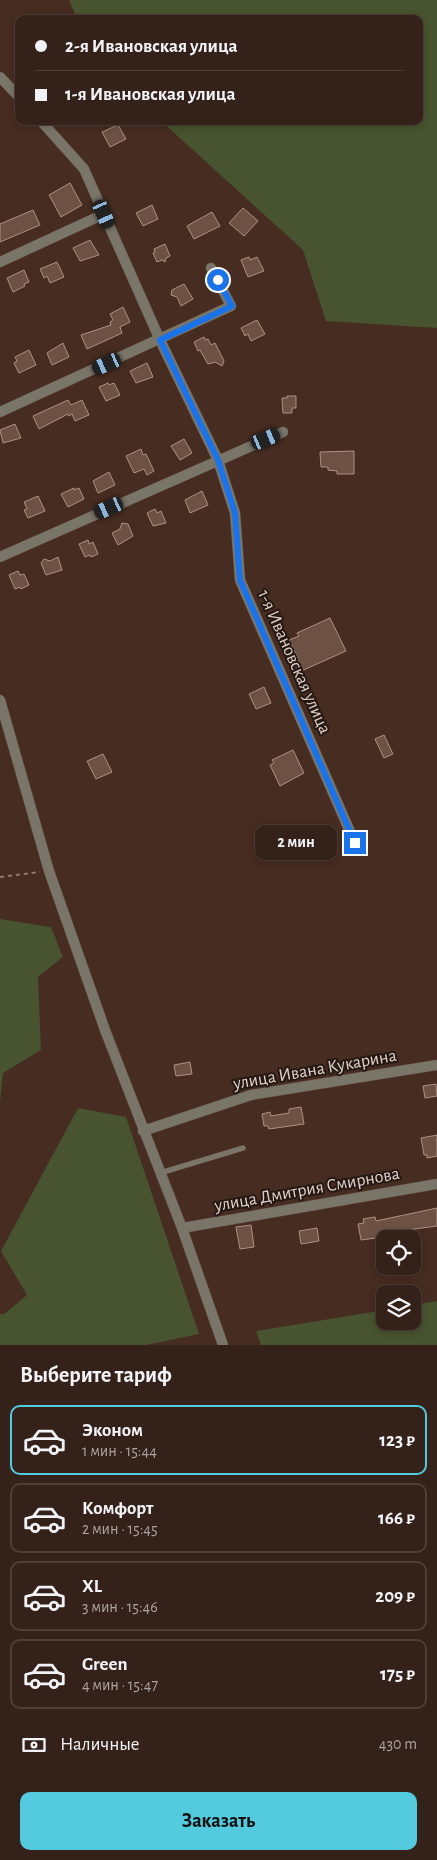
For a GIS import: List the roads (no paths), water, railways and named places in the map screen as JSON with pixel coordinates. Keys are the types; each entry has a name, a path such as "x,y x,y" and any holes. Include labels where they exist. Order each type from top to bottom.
{"street":[{"path":"0,76 15,93"},
{"name":"1-я Ивановская улица","path":"45,125 84,169 160,340 218,460 235,513 240,580 355,843"},
{"path":"0,262 104,214"},
{"path":"0,412 232,306 211,268"},
{"path":"0,557 283,432"},
{"path":"0,700 49,871 105,1030 159,1173 182,1228 223,1345"},
{"name":"улица Ивана Кукарина","path":"144,1131 251,1095 437,1065"},
{"name":"улица Дмитрия Смирнова","path":"182,1228 437,1184"}],"lane":[{"path":"159,1173 243,1148"}]}
